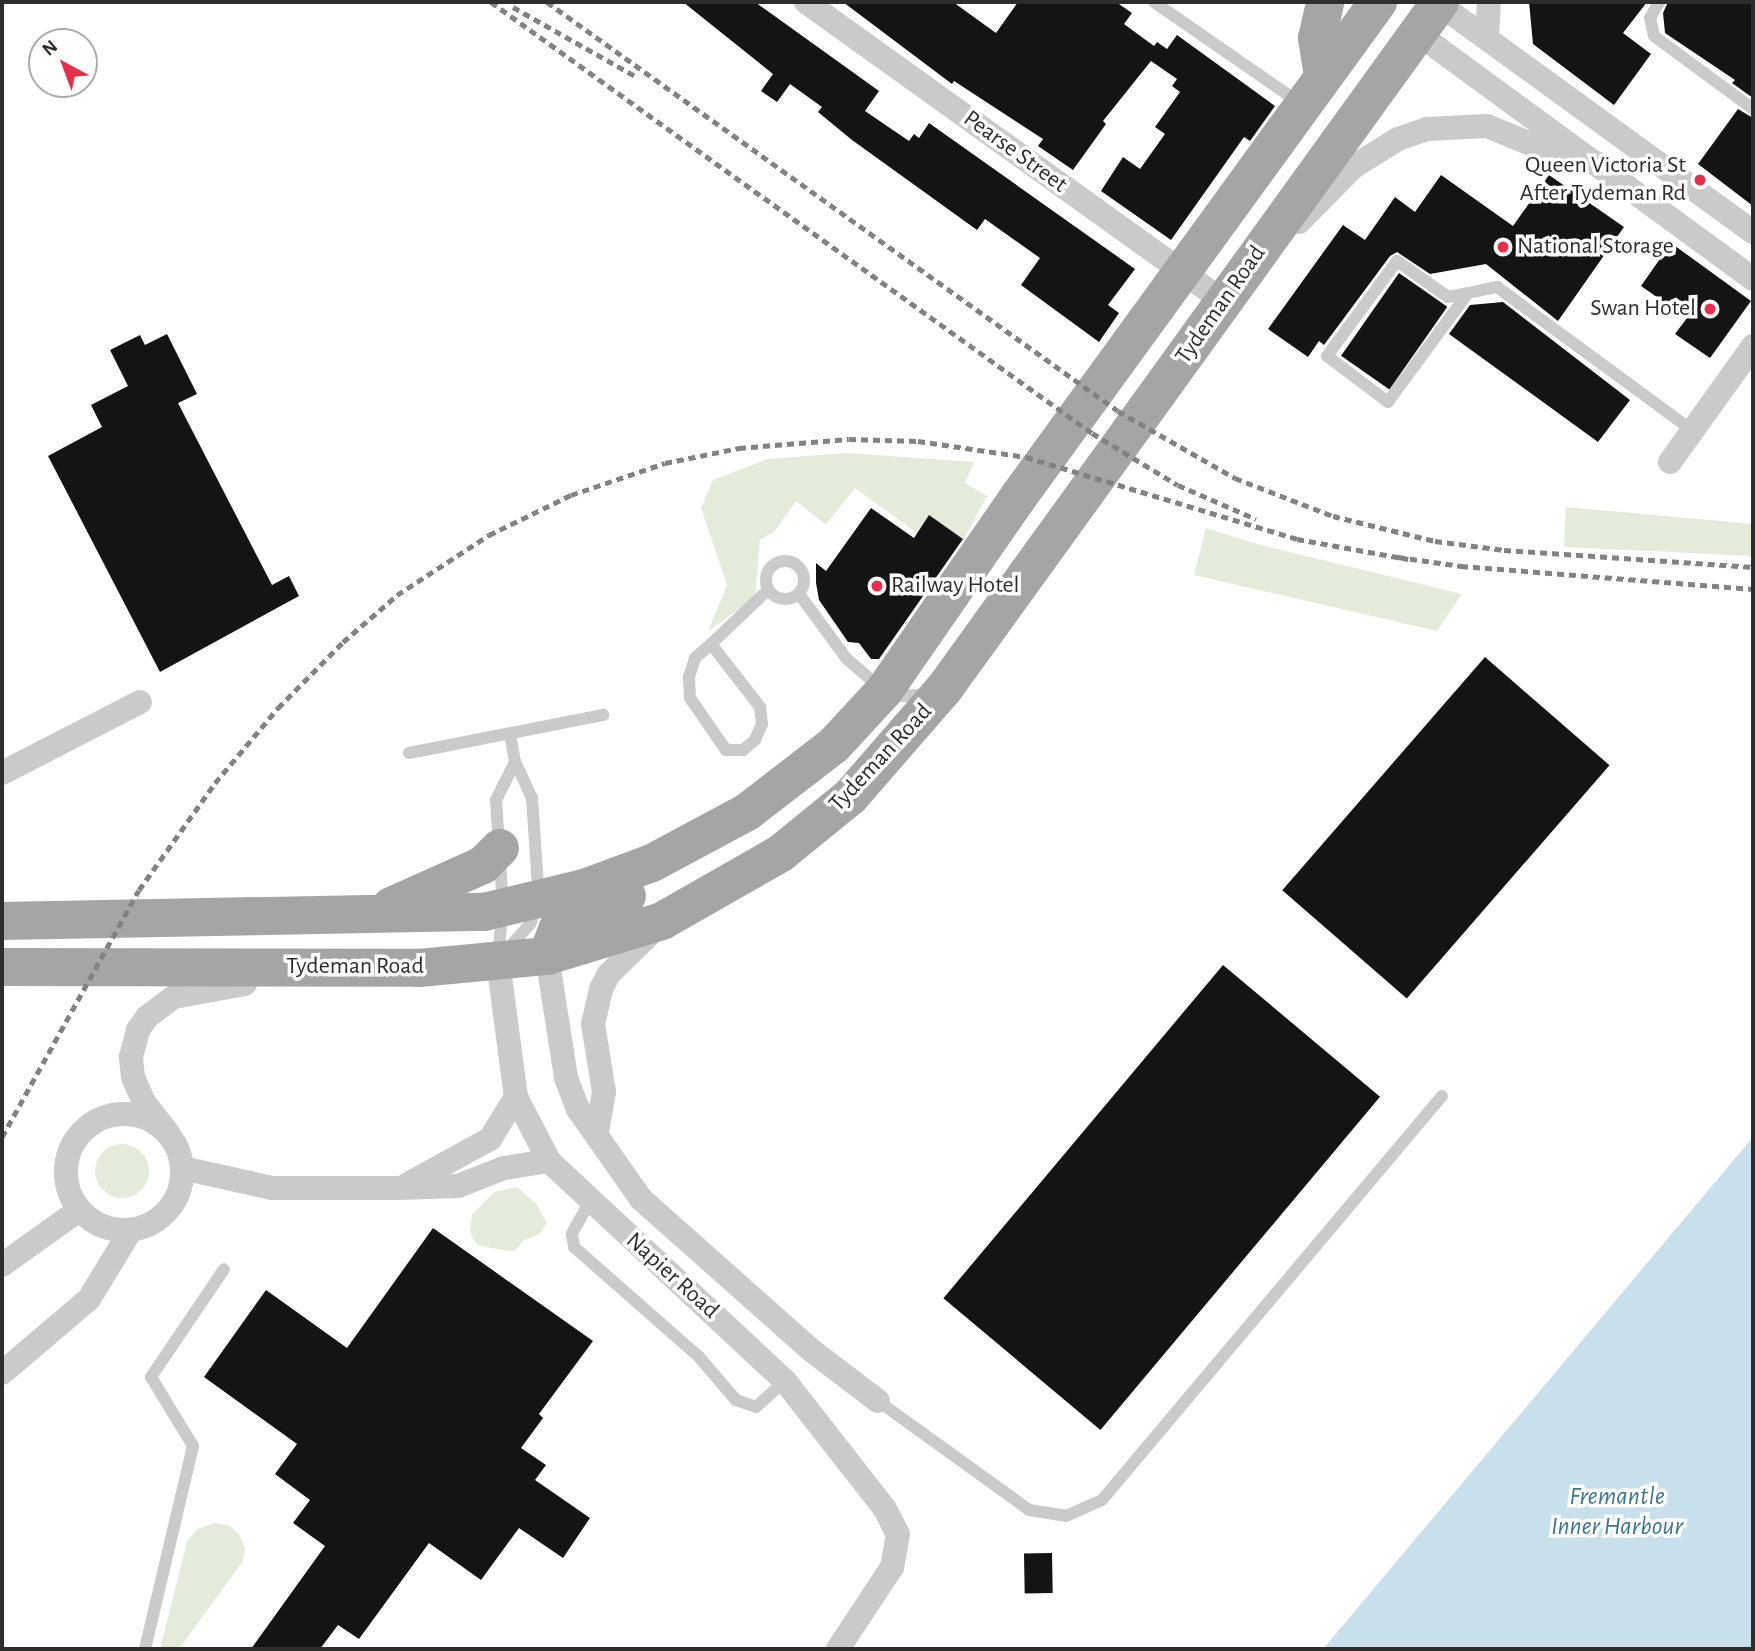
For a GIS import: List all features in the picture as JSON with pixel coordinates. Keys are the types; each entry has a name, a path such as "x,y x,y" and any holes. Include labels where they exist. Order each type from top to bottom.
{"main road":[{"path":"1313,90 1317,38 1325,2"},
{"name":"Tydeman Road","path":"2,921 459,914 521,904 652,863 747,813 835,745 884,691 1181,271 1377,2"},
{"path":"1377,2 1433,10"},
{"name":"Tydeman Road","path":"2,967 419,968 547,956 662,921 742,879 815,827 850,797 944,689 1433,10"},
{"path":"547,956 558,928 692,867 747,813"},
{"path":"366,915 439,887 482,865 500,848"}],"street":[{"name":"Pearse Street","path":"806,2 1223,301"},
{"path":"1486,38 1489,2"},
{"path":"1433,10 1486,38 1753,232"},
{"path":"1433,10 1597,163 1753,279"},
{"path":"1223,301 1353,167 1398,139 1427,129 1487,126 1560,156 1597,163"},
{"path":"1670,462 1753,345"},
{"path":"2,773 140,702"},
{"path":"597,1132 604,1093 593,1024 601,989 610,974 662,921"},
{"name":"Napier Road","path":"547,956 566,1078 578,1109 597,1132 641,1199 811,1350 878,1401"},
{"name":"Napier Road","path":"498,961 516,1097 549,1161 785,1381 885,1509 898,1534 892,1567 838,1649"},
{"path":"168,1133 152,1121 133,1114 113,1114 85,1128 69,1153 65,1173 79,1210 99,1225 131,1230 152,1223 169,1209 179,1189 182,1168 168,1133 137,1088 131,1057 138,1030 158,1006 174,997 224,985 362,984 419,968"},
{"path":"398,1188 452,1164 490,1139 516,1097"},
{"path":"182,1168 272,1188 398,1188 458,1186 504,1168 549,1161"},
{"path":"2,1265 79,1210"},
{"path":"2,1373 89,1299 131,1230"},
{"path":"785,1381 811,1350"}],"lane":[{"path":"1154,2 1313,90"},
{"path":"1659,2 1650,18 1654,36 1753,109"},
{"path":"1468,293 1388,402 1328,356 1397,261 1448,297 1497,287 1692,430"},
{"path":"789,560 802,571 804,583 799,593 783,599 768,590 765,578 771,566 789,560"},
{"path":"711,644 760,707 762,724 755,740 743,750 726,750 690,698 689,677 695,658 768,590"},
{"path":"799,593 847,659 884,691 904,696 944,689"},
{"path":"409,753 603,715"},
{"path":"498,961 521,904 531,797 515,762 510,734"},
{"path":"498,961 530,924 500,848 496,800 515,762"},
{"path":"878,1401 1029,1510 1066,1516 1102,1500 1442,1096"},
{"path":"590,1201 572,1234 574,1247 699,1356 736,1400 756,1407 785,1381"},
{"path":"145,1649 192,1446 151,1377 223,1269"}],"green space":[{"path":"847,453 974,462 965,483 987,496 964,539 929,516 917,533 855,488 826,525 796,501 774,532 760,540 755,598 708,631 727,585 701,508 713,480 767,459"},
{"path":"1566,507 1753,524 1753,556 1564,547"},
{"path":"1206,528 1257,544 1462,594 1437,631 1194,575"},
{"path":"122,1144 141,1152 149,1171 141,1190 122,1198 103,1190 95,1171 103,1152"},
{"path":"517,1187 536,1204 547,1222 540,1234 524,1240 514,1252 477,1245 470,1232 472,1215 494,1192"},
{"path":"215,1523 229,1525 239,1534 245,1548 243,1561 179,1649 160,1649 187,1542 197,1529"}],"water":[{"name":"Fremantle Inner Harbour","path":"1753,1137 1753,1649 1323,1649"}],"building":[{"path":"683,2 755,2 879,91 865,111 909,141 914,134 919,138 929,123 1135,269 1108,305 1119,313 1099,342 1021,285 1040,258 985,219 977,230 852,140 818,112 822,107 790,84 777,102 761,91 773,74"},
{"path":"843,2 953,2 996,33 1018,2 1116,2 1132,13 1124,24 1154,46 1157,42 1167,49 1177,35 1275,106 1250,141 1244,137 1171,240 1101,191 1123,157 1140,169 1165,134 1155,127 1180,92 1172,86 1177,79 1151,61 1103,121 1106,124 1073,170 1038,146 1043,139 954,81 952,84"},
{"path":"1529,2 1647,2 1623,33 1651,54 1614,105 1533,44"},
{"path":"1668,2 1753,2 1753,98 1732,83 1735,80 1665,33 1663,13"},
{"path":"1738,109 1753,118 1753,206 1698,164"},
{"name":"National Storage","path":"1441,175 1513,226 1549,175 1624,227 1558,321 1486,264 1430,274 1397,252 1390,256 1324,345 1319,341 1308,357 1268,329 1343,225 1365,240 1395,197 1415,212"},
{"name":"Swan Hotel","path":"1671,243 1751,301 1710,358 1675,334 1687,318 1641,286"},
{"path":"1399,273 1447,307 1389,390 1341,356"},
{"path":"1503,302 1630,400 1598,442 1449,334 1470,305"},
{"path":"167,334 197,394 178,403 272,585 289,576 299,596 160,672 48,456 102,427 91,405 128,386 110,350 140,335 145,345"},
{"name":"Railway Hotel","path":"871,508 914,538 929,515 963,539 879,659 871,659 859,643 848,642 819,600 816,583 816,563 826,571"},
{"path":"1485,657 1610,765 1407,998 1282,890"},
{"path":"1223,965 1380,1097 1100,1430 943,1298"},
{"path":"433,1228 593,1341 539,1414 543,1418 521,1448 546,1465 535,1480 590,1518 563,1558 519,1528 481,1580 429,1543 359,1639 338,1625 320,1649 251,1649 325,1546 293,1523 310,1500 275,1474 297,1444 204,1377 266,1290 347,1348"},
{"path":"1024,1553 1052,1553 1053,1593 1025,1593"}],"railway":[{"path":"491,2 1092,433 1178,485 1256,519"},
{"path":"547,2 1118,411 1235,478 1333,516 1435,541 1504,550 1753,567"},
{"path":"513,7 635,76"},
{"path":"2,1137 139,890 215,783 278,708 343,642 397,595 489,535 571,495 665,463 739,448 849,439 918,441 1026,457 1297,539 1408,559"},
{"path":"1398,557 1461,566 1753,589"}],"place":[{"name":"Queen Victoria St After Tydeman Rd","path":"1700,180"},
{"name":"National Storage","path":"1503,247"},
{"name":"Swan Hotel","path":"1710,309"},
{"name":"Railway Hotel","path":"877,586"}]}
